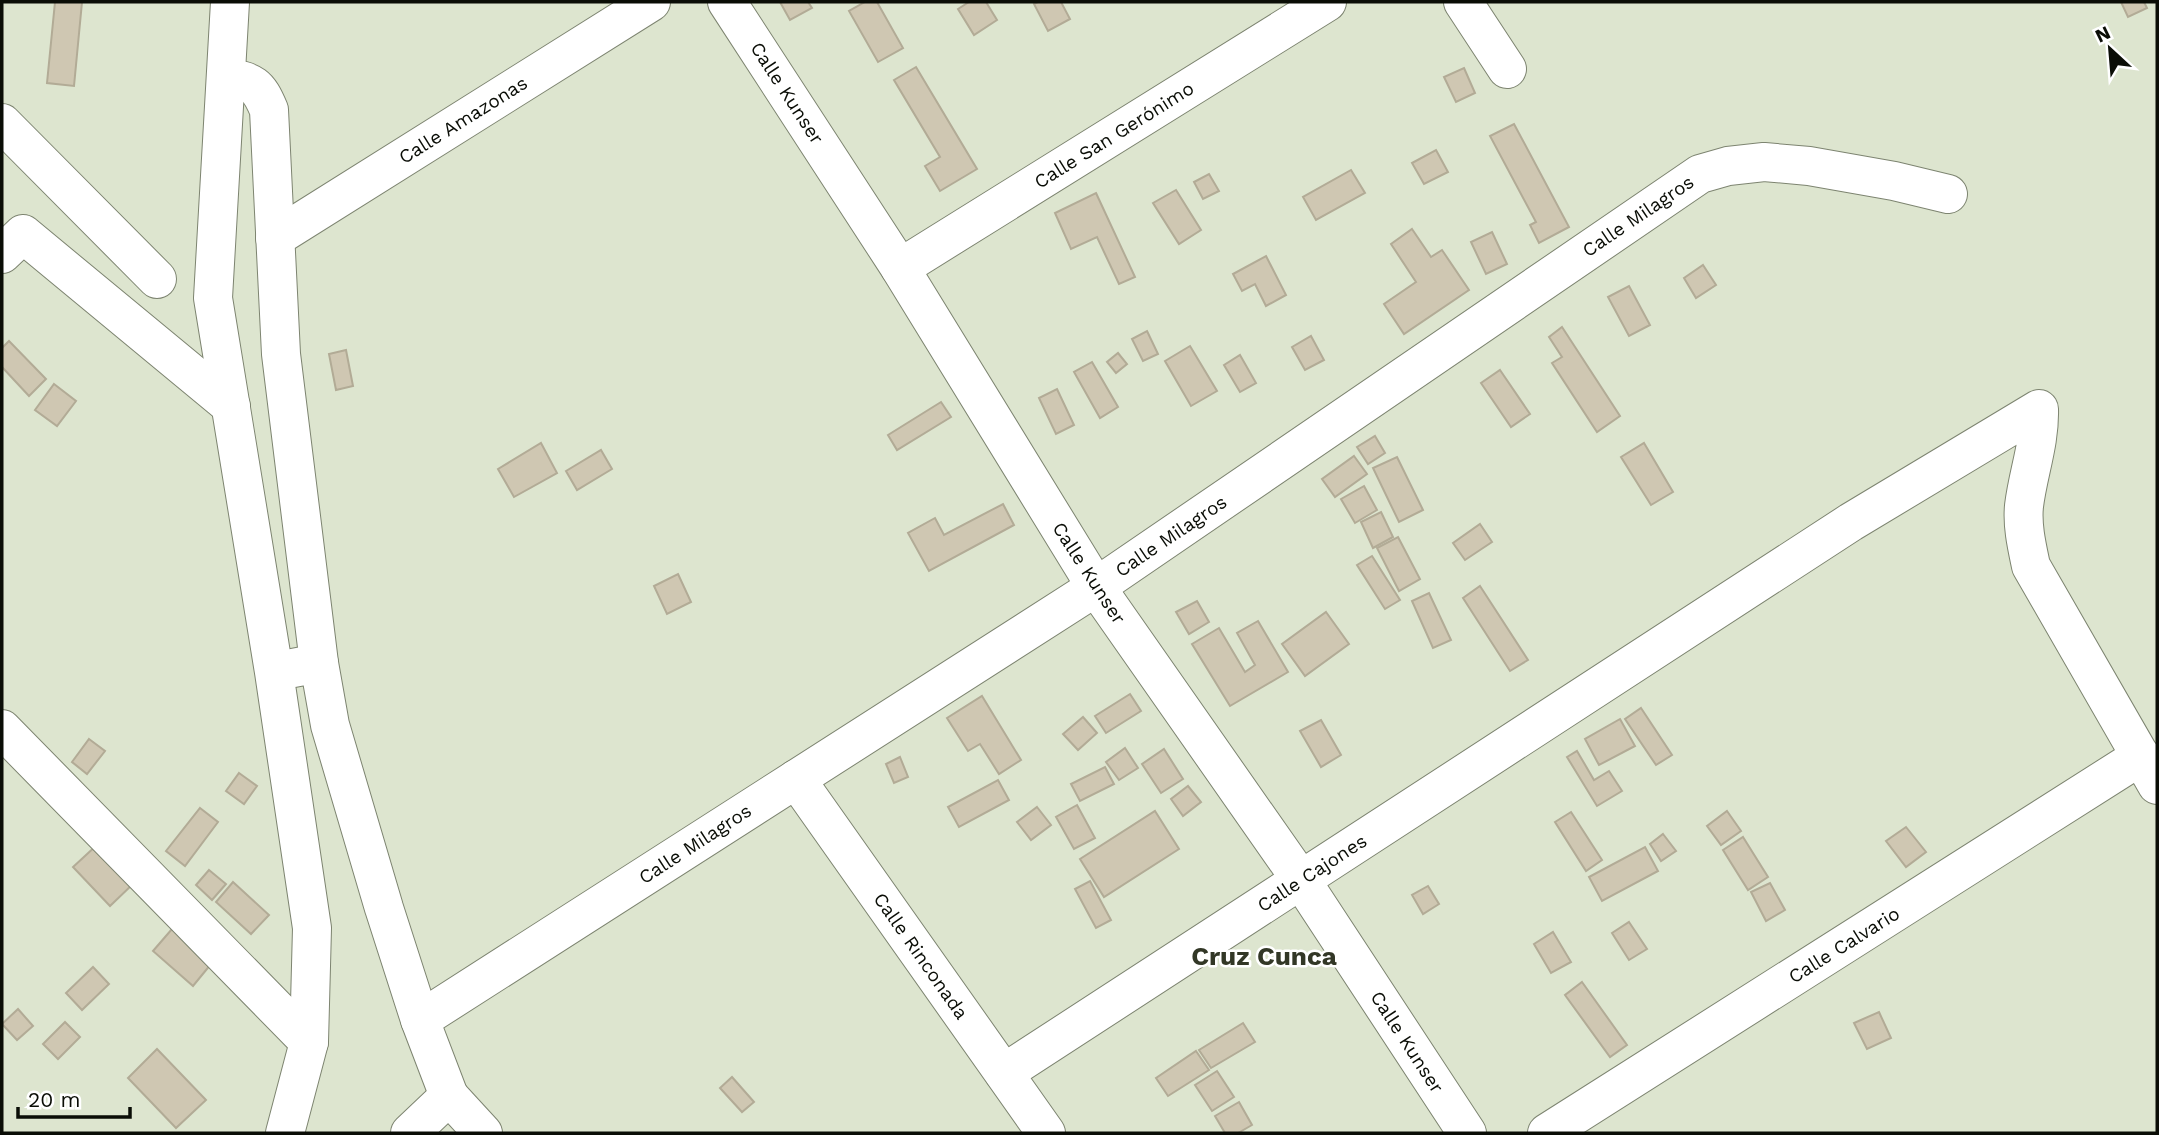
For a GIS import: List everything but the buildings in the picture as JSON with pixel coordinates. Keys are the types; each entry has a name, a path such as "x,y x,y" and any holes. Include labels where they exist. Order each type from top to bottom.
{"street":[{"path":"230,2 214,298 312,928 309,1042 285,1133"},
{"name":"Calle Amazonas","path":"275,238 651,2"},
{"name":"Calle Kunser","path":"727,2 900,268 1096,587 1301,880 1467,1133"},
{"name":"Calle San Gerónimo","path":"900,268 1327,2"},
{"path":"1463,2 1507,69"},
{"path":"226,77 249,81 262,94 269,110 281,354 319,663 330,725 420,1020 449,1096 483,1133"},
{"path":"2,123 157,279"},
{"name":"Calle Milagros","path":"420,1020 1096,587 1700,174 1728,166 1764,162 1809,166 1895,181 1948,194"},
{"path":"9,234 230,406"},
{"name":"Calle Cajones","path":"1004,1073 1851,522 2039,409 2040,429 2024,506 2025,536 2031,566 2149,770"},
{"path":"274,672 319,663"},
{"path":"2,729 309,1042"},
{"name":"Calle Calvario","path":"1547,1133 2149,770"},
{"name":"Calle Rinconada","path":"796,779 1046,1133"},
{"path":"410,1133 449,1096"}],"district":[{"name":"Cruz Cunca","path":"1264,956"}]}
